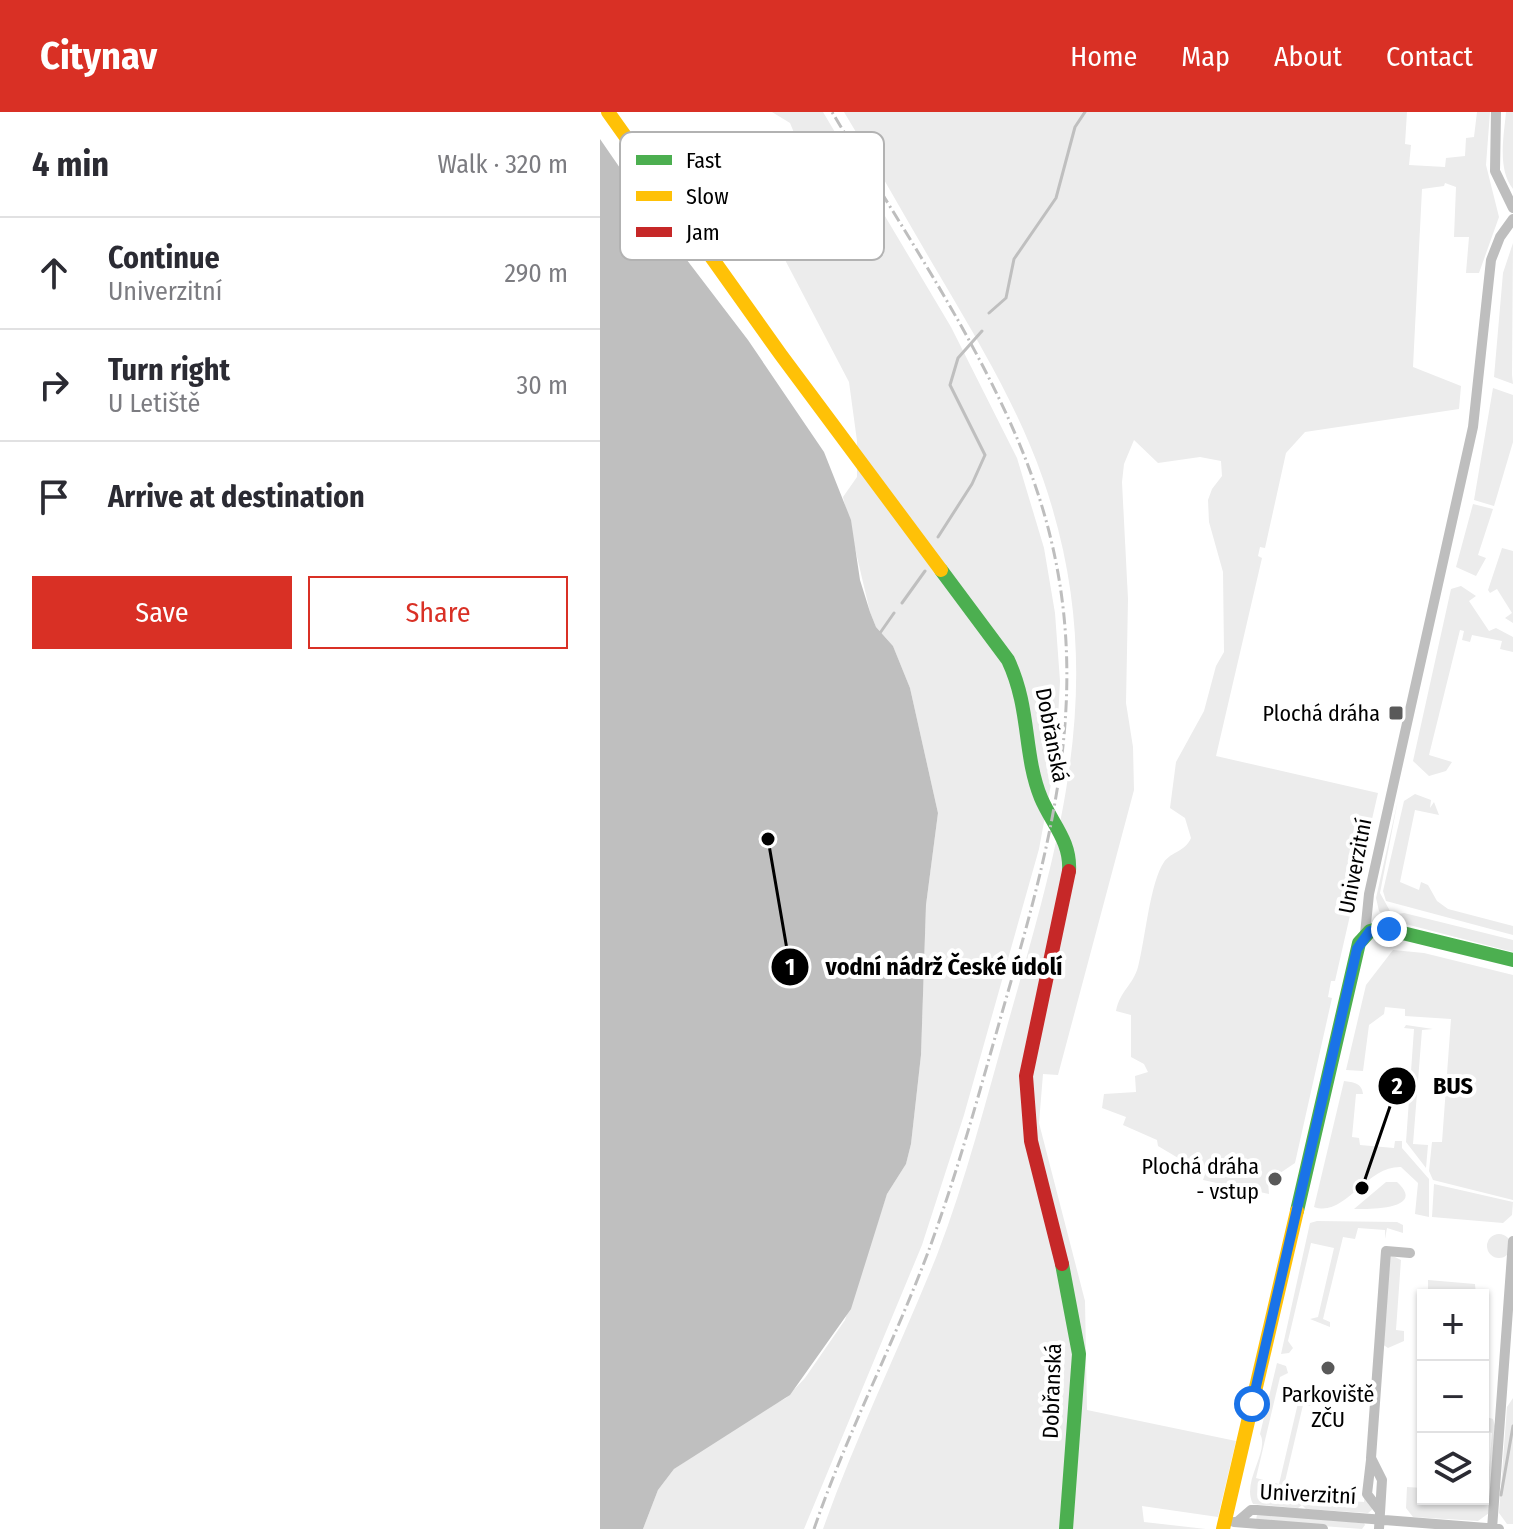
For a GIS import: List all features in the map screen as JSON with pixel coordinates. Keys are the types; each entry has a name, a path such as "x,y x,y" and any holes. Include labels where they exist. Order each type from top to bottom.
{"street":[{"name":"Dobřanská","path":"608,112 622,132"},
{"path":"1496,112 1495,171 1513,208"},
{"name":"Univerzitní","path":"1228,1524 1357,949 1365,934 1369,894 1473,427 1491,260 1500,237 1513,219"},
{"name":"Dobřanská","path":"713,260 1008,660 1027,704 1038,791 1066,837 1071,855 1068,886 1026,1076 1031,1141 1072,1303 1079,1354 1066,1529"},
{"path":"1365,934 1376,929 1389,929 1513,960"},
{"path":"1492,1529 1510,1317 1513,1241"},
{"name":"Univerzitní","path":"1380,1519 1367,1494 1386,1251 1410,1253"},
{"name":"Univerzitní","path":"1228,1524 1251,1510 1257,1510 1499,1529"},
{"name":"Univerzitní","path":"1228,1524 1323,1529"}],"shaded area":[{"path":"772,112 823,112 835,132 794,132 790,123"},
{"path":"844,112 1407,112 1405,144 1411,145 1409,165 1445,167 1446,158 1465,156 1466,138 1474,137 1477,112 1490,112 1486,165 1499,217 1479,273 1466,273 1469,237 1454,237 1456,187 1445,183 1444,186 1422,189 1413,367 1461,386 1459,409 1305,432 1286,453 1265,548 1260,547 1258,556 1262,558 1216,756 1378,793 1335,981 1331,981 1328,997 1332,998 1295,1163 1268,1181 1269,1194 1203,1180 1205,1174 1158,1146 1157,1140 1123,1125 1126,1117 1102,1108 1104,1094 1136,1092 1135,1076 1148,1072 1144,1064 1131,1057 1131,1015 1116,1011 1138,967 1159,871 1167,858 1191,838 1185,818 1170,808 1176,762 1204,711 1216,666 1224,652 1223,572 1209,522 1208,500 1222,476 1221,461 1200,457 1158,463 1134,440 1124,464 1122,482 1128,599 1126,703 1133,747 1134,790 1058,1075 1043,1074 1039,1123 1085,1301 1087,1410 1236,1441 1218,1517 1142,1506 1144,1522 1206,1529 823,1529 937,1255 966,1169 1046,885 1061,819 1071,753 1076,687 1074,620 1063,551 1033,453 985,355 884,181 884,132 856,132"},
{"path":"1506,112 1513,112 1513,189 1503,162"},
{"path":"600,139 620,168 620,260 687,260 748,340 824,452 851,520 860,580 870,612 876,627 893,646 910,688 938,813 926,905 921,1055 911,1144 906,1164 887,1194 851,1309 790,1395 674,1469 658,1490 643,1529 600,1529"},
{"path":"884,214 951,327 1017,458 1044,548 1055,613 1060,681 1056,757 1039,849 964,1115 922,1245 804,1529 643,1529 658,1490 674,1469 752,1416 786,1398 805,1378 845,1320 887,1194 906,1164 911,1144 921,1055 926,905 938,813 910,688 893,646 876,627 870,612 843,497 857,477 857,441 849,382 785,260 884,260"},
{"path":"1513,243 1513,384 1494,377 1503,273"},
{"path":"1493,388 1513,395 1513,442 1494,506 1474,500"},
{"path":"1473,504 1493,509 1478,555 1486,558 1476,576 1456,567"},
{"path":"1502,548 1513,551 1513,623 1505,618 1512,613 1497,589 1490,593 1488,590"},
{"path":"1461,586 1476,596 1469,601 1489,631 1496,628 1513,637 1513,652 1500,649 1502,641 1472,635 1470,642 1462,640 1464,631 1460,630 1429,755 1452,762 1446,771 1429,776 1413,761 1451,589"},
{"path":"1415,794 1431,800 1430,808 1434,802 1439,815 1415,810 1400,882 1419,890 1421,882 1428,885 1437,901 1448,909 1513,926 1513,935 1386,901 1383,891 1404,801"},
{"path":"1398,800 1380,893 1390,911 1388,919 1379,911 1376,898"},
{"path":"1398,914 1513,940 1513,952 1394,921"},
{"path":"1393,950 1424,953 1513,975 1513,1200 1433,1180 1429,1171 1432,1142 1442,1142 1451,1019 1405,1016 1405,1009 1385,1007 1384,1014 1369,1025 1363,1071 1346,1070 1366,985"},
{"path":"1406,1025 1433,1029 1422,1030 1413,1144 1428,1145 1426,1168 1406,1142 1414,1029 1404,1028"},
{"path":"1344,1081 1359,1085 1363,1094 1356,1094 1352,1137 1359,1138 1360,1145 1394,1148 1395,1141 1402,1141 1402,1148 1429,1179 1429,1217 1415,1214 1418,1183 1401,1167 1377,1174 1336,1205 1314,1207"},
{"path":"1386,1182 1397,1182 1405,1191 1405,1198 1400,1203 1381,1208 1354,1209"},
{"path":"1434,1184 1513,1202 1512,1215 1503,1223 1432,1217"},
{"path":"1397,1222 1403,1225 1403,1233 1387,1228 1385,1239 1385,1230 1358,1228 1355,1239 1343,1237 1323,1319 1330,1322 1330,1327 1310,1319 1318,1317 1334,1248 1311,1243 1288,1341 1293,1348 1289,1353 1281,1354 1310,1223"},
{"path":"1499,1234 1508,1237 1511,1246 1508,1255 1499,1258 1490,1255 1487,1246 1490,1237"},
{"path":"1389,1254 1401,1260 1396,1330 1404,1331 1404,1341 1388,1348 1382,1344"},
{"path":"1428,1280 1475,1284 1475,1289 1428,1289"},
{"path":"1277,1363 1286,1366 1288,1373 1280,1377 1256,1478 1279,1484 1298,1403 1292,1398 1294,1395 1310,1399 1312,1406 1303,1405 1283,1490 1300,1498 1304,1489 1305,1498 1364,1502 1365,1495 1374,1508 1368,1513 1306,1509 1302,1505 1298,1508 1253,1504 1250,1486 1261,1449 1260,1434"},
{"path":"1513,1398 1513,1524 1507,1524 1499,1513 1507,1407"},
{"path":"1489,1418 1493,1419 1495,1426 1489,1513 1478,1521 1413,1517 1406,1508 1407,1487 1417,1488 1417,1505 1489,1505 1492,1433 1489,1432"},
{"path":"1257,1514 1365,1525 1362,1529 1256,1521"}],"waterway":[{"path":"989,313 1006,298 1014,259 1056,198 1075,127 1085,112"},
{"path":"938,537 972,484 985,455 950,385 958,358 982,331"},
{"path":"902,603 925,571"},
{"path":"880,633 894,613"},
{"path":"1501,1495 1513,1426"}],"railway":[{"path":"832,112 844,132"},
{"path":"814,1529 927,1255 951,1186 1029,918 1044,858 1064,741 1067,682 1065,623 1056,562 1040,500 1022,451 975,351 884,197"}],"traffic: fast":[{"path":"941,570 1008,660 1020,696 1035,781 1064,842 1069,871"},
{"path":"1297,1211 1359,943 1370,931 1382,928 1513,960"},
{"path":"1062,1264 1079,1354 1066,1529"}],"traffic: slow":[{"path":"608,112 622,132"},
{"path":"713,260 941,570"},
{"path":"1223,1529 1297,1211"}],"traffic: jam":[{"path":"1062,1264 1031,1141 1026,1076 1069,871"}],"place":[{"name":"Plochá dráha","path":"1396,713"},
{"name":"vodní nádrž České údolí","path":"768,839"},
{"name":"Plochá dráha - vstup","path":"1275,1179"},
{"name":"BUS","path":"1362,1188"},
{"name":"Parkoviště ZČU","path":"1328,1368"}],"route":[{"path":"1252,1404 1357,949 1365,934 1376,929 1389,929"}]}
